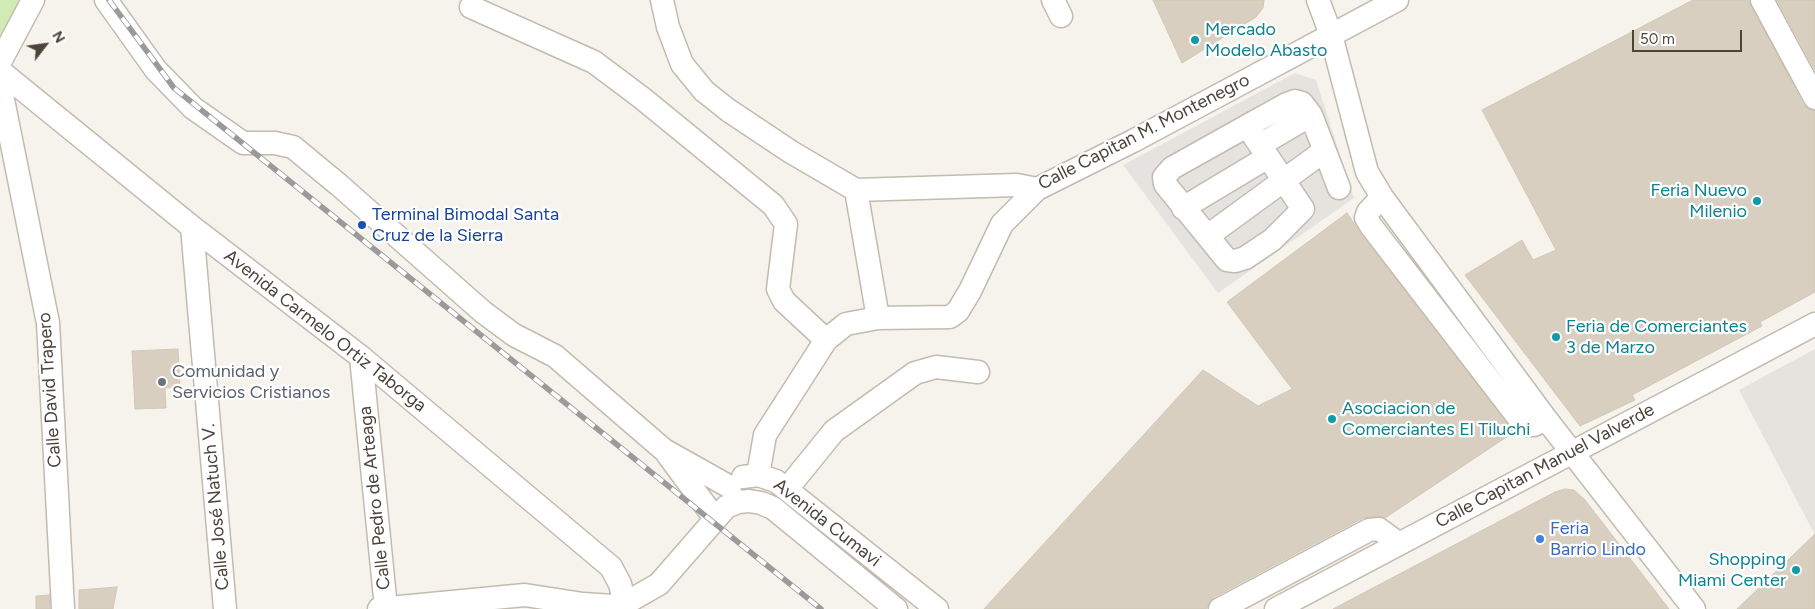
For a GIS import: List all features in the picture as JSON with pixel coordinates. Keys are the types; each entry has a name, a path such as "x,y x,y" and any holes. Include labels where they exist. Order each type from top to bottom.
{"street":[{"path":"0,62 33,0"},
{"path":"106,0 156,70 193,108 243,143 275,143 293,147 483,312 514,335 556,356 664,450 730,487"},
{"path":"662,0 668,27 682,64 704,91 728,110 783,147 856,190 878,318"},
{"path":"1318,0 1331,35 1367,172 1382,197 1546,419 1573,451 1694,609"},
{"name":"Calle Capitan M. Montenegro","path":"856,190 1017,185 1037,189 1133,141 1397,0"},
{"path":"1762,0 1815,98"},
{"path":"471,7 594,62 642,98 773,205 786,224 778,290 784,301 826,340"},
{"name":"Avenida Carmelo Ortiz Taborga","path":"0,71 192,227 361,357 611,567 630,603"},
{"name":"Calle David Trapero","path":"0,85 48,324 63,609"},
{"path":"1247,126 1303,209 1272,240 1246,258 1235,261 1227,260 1220,253 1209,234 1183,208 1165,184 1164,177 1167,173 1247,126 1295,101 1302,103 1311,115 1339,188"},
{"path":"1183,208 1311,115"},
{"path":"1209,234 1324,151"},
{"path":"758,475 766,435 826,340 846,324 878,318 938,319 950,317 958,311 1002,224 1037,189"},
{"name":"Calle José Natuch V.","path":"192,227 225,609"},
{"name":"Calle Capitan Manuel Valverde","path":"1276,609 1815,324"},
{"name":"Calle Pedro de Arteaga","path":"361,357 383,609"},
{"path":"787,488 834,431 915,373 936,367 978,372"},
{"path":"664,450 708,509"},
{"name":"Avenida Cumavi","path":"630,603 708,509 730,487 746,475 758,475 776,481 787,488 937,609"},
{"name":"Avenida Cumavi","path":"630,603 659,584 726,507 738,502 749,501 762,503 773,508 896,609"},
{"path":"1220,609 1369,530 1379,529 1398,543"},
{"path":"862,582 878,562"},
{"path":"383,609 525,595 583,604 612,606 630,603"}],"shaded area":[{"path":"1295,73 1316,80 1354,198 1218,293 1123,165"},
{"path":"1815,349 1815,535 1739,390"}],"green space":[{"path":"0,0 18,0 21,3 0,35"}],"building":[{"name":"Mercado Modelo Abasto","path":"1153,0 1264,0 1263,8 1256,17 1182,63"},
{"path":"1693,0 1749,0 1803,104 1815,111 1815,292 1760,322 1762,326 1632,395 1635,400 1580,426 1465,275 1522,240 1533,260 1556,250 1482,110"},
{"path":"1777,0 1815,0 1815,70"},
{"name":"Asociacion de Comerciantes El Tiluchi","path":"1347,213 1361,234 1514,432 1385,518 1378,516 1363,518 1214,597 1206,609 984,609 1203,370 1258,406 1292,389 1227,302"},
{"name":"Comunidad y Servicios Cristianos","path":"178,349 180,387 165,388 166,408 135,409 132,351"},
{"name":"Feria Barrio Lindo","path":"1565,489 1574,490 1585,500 1669,609 1333,609 1555,492"},
{"name":"Shopping Miami Center","path":"1815,534 1815,609 1737,609"},
{"path":"117,587 113,609 79,609 79,590"},
{"path":"49,595 50,609 36,609 36,596"}],"railway":[{"path":"109,0 174,88 821,609"}],"place":[{"name":"Mercado Modelo Abasto","path":"1195,40"},
{"name":"Feria Nuevo Milenio","path":"1757,201"},
{"name":"Terminal Bimodal Santa Cruz de la Sierra","path":"362,225"},
{"name":"Feria de Comerciantes 3 de Marzo","path":"1556,337"},
{"name":"Comunidad y Servicios Cristianos","path":"162,382"},
{"name":"Asociacion de Comerciantes El Tiluchi","path":"1332,419"},
{"name":"Feria Barrio Lindo","path":"1540,539"},
{"name":"Shopping Miami Center","path":"1796,570"}]}
